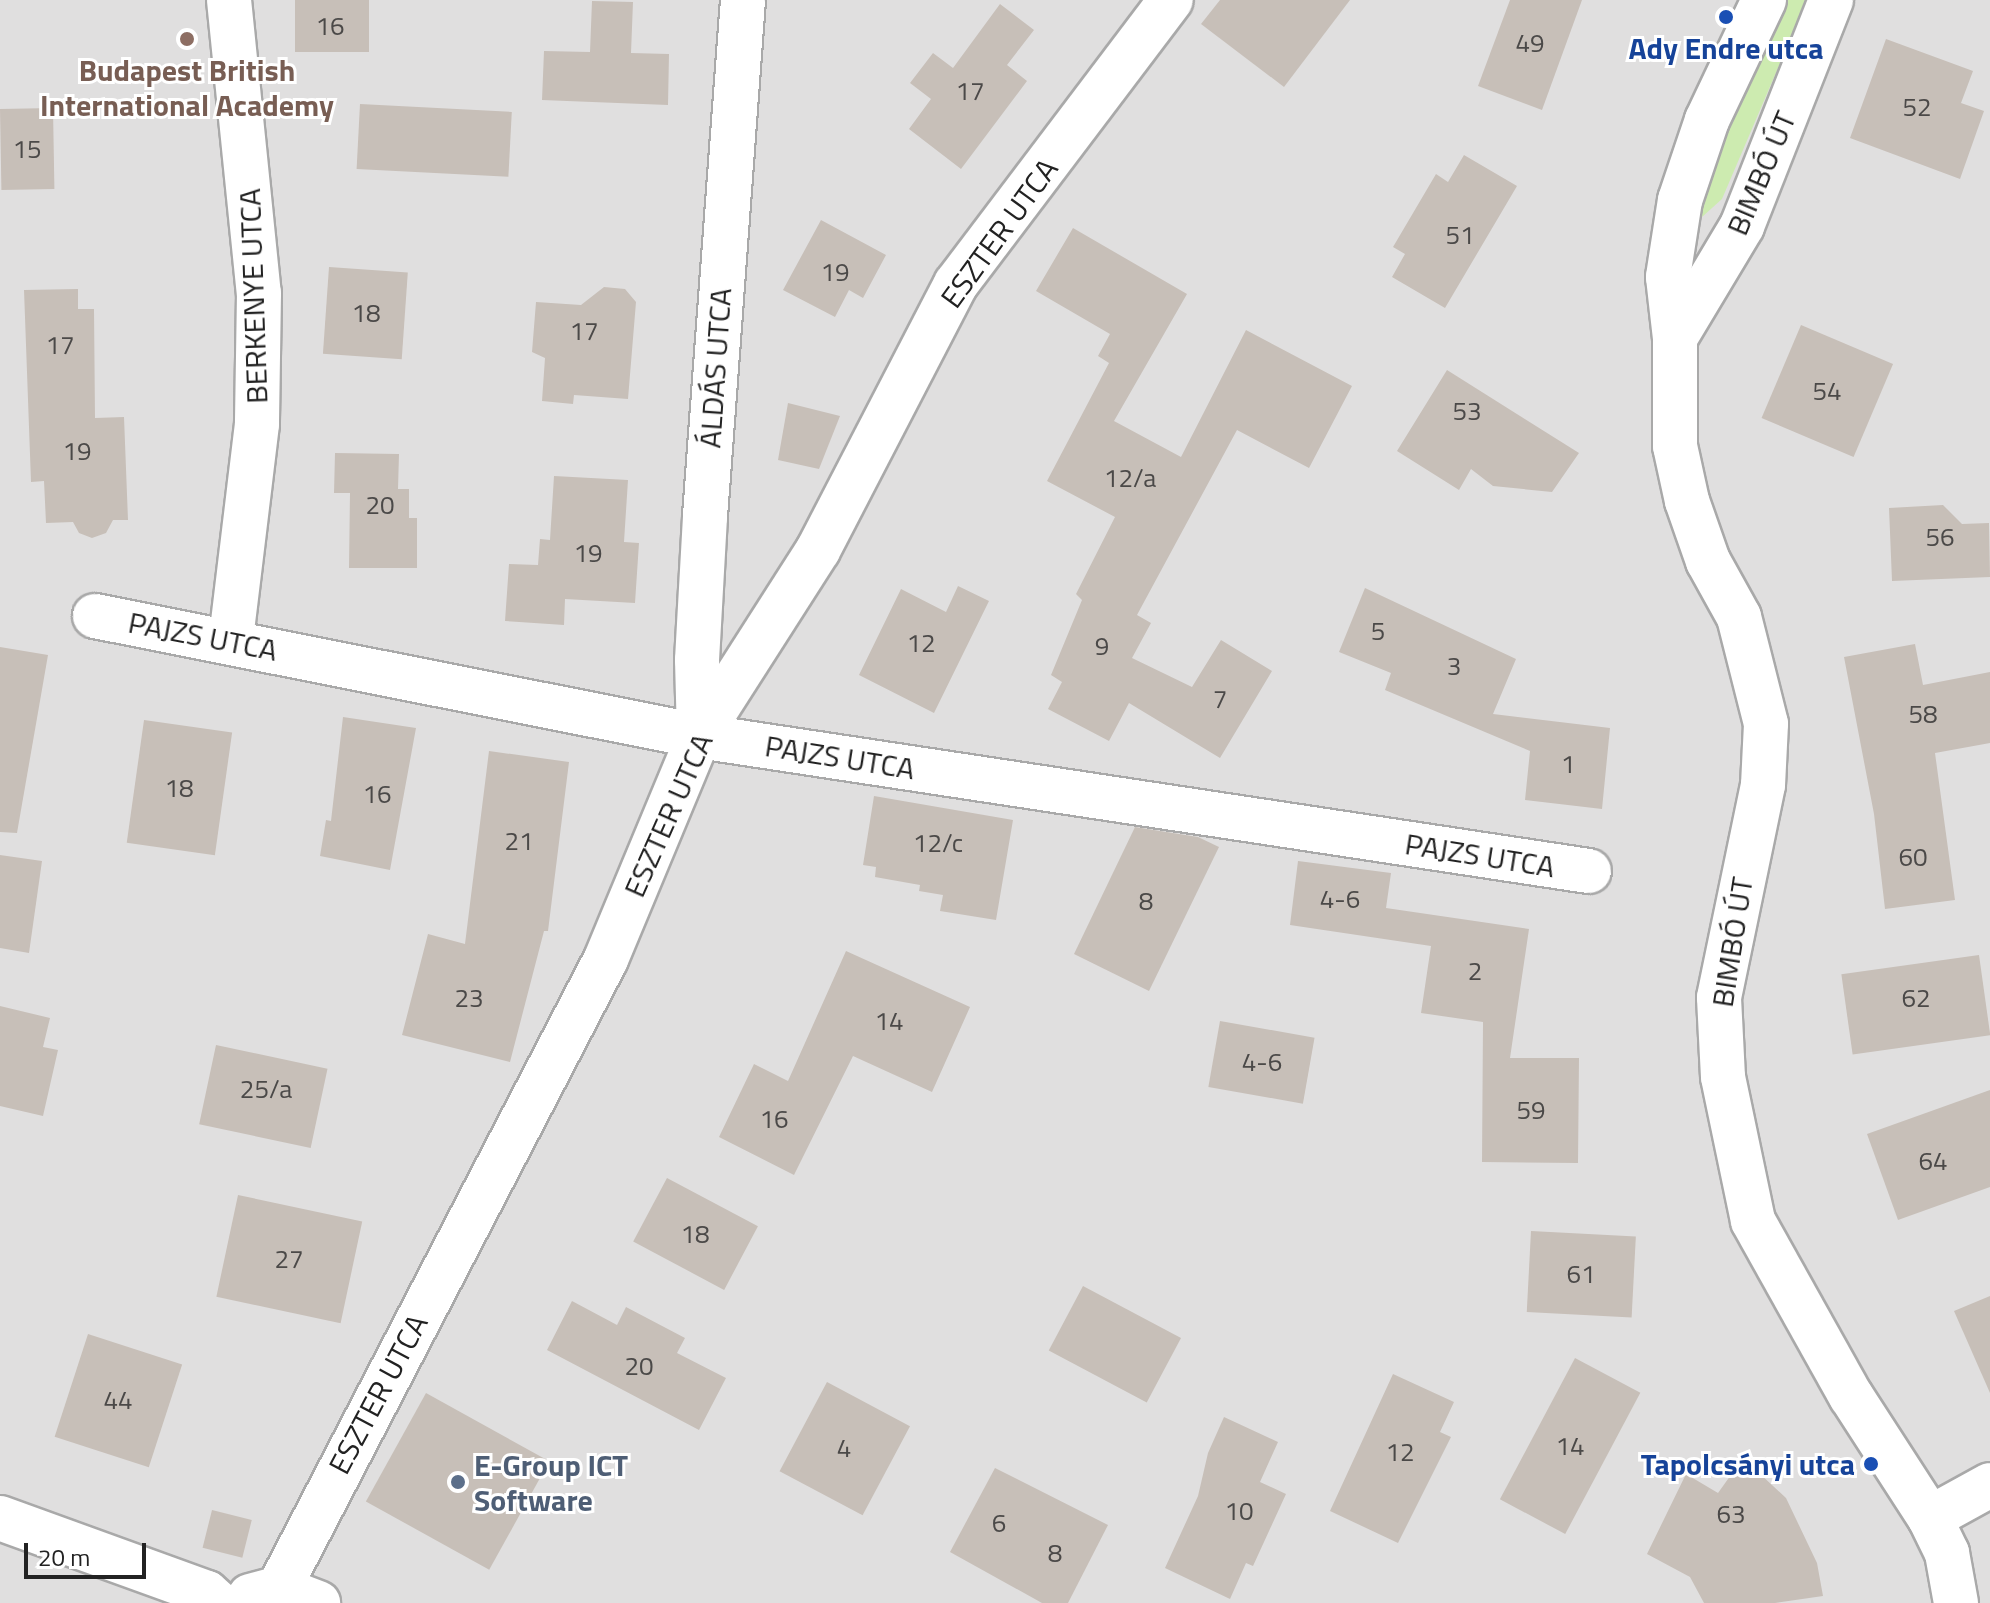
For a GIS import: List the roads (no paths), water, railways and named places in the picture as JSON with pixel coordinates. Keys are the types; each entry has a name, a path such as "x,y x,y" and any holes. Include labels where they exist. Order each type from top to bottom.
{"street":[{"name":"BERKENYE UTCA","path":"229,0 259,293 257,424 231,640"},
{"name":"ÁLDÁS UTCA","path":"699,736 697,660 705,516 743,0"},
{"name":"ESZTER UTCA","path":"279,1598 606,959 699,736 818,550 956,284 1171,0"},
{"name":"BIMBÓ ÚT","path":"1764,0 1707,120 1680,200 1668,277 1675,338 1675,446 1687,501 1708,561 1739,617 1766,724 1763,785 1719,998 1733,1143 1753,1221 1787,1289 1930,1518 1947,1553 1956,1603"},
{"name":"BIMBÓ ÚT","path":"1675,338 1742,226 1831,0"},
{"name":"PAJZS UTCA","path":"95,616 231,640 699,736 1589,871"},
{"path":"1930,1518 1990,1485"},
{"path":"0,1518 207,1593 218,1603"}],"place":[{"name":"Ady Endre utca","path":"1726,17"},
{"name":"Budapest British International Academy","path":"187,39"},
{"name":"Tapolcsányi utca","path":"1871,1464"},
{"name":"E-Group ICT Software","path":"458,1482"}]}
